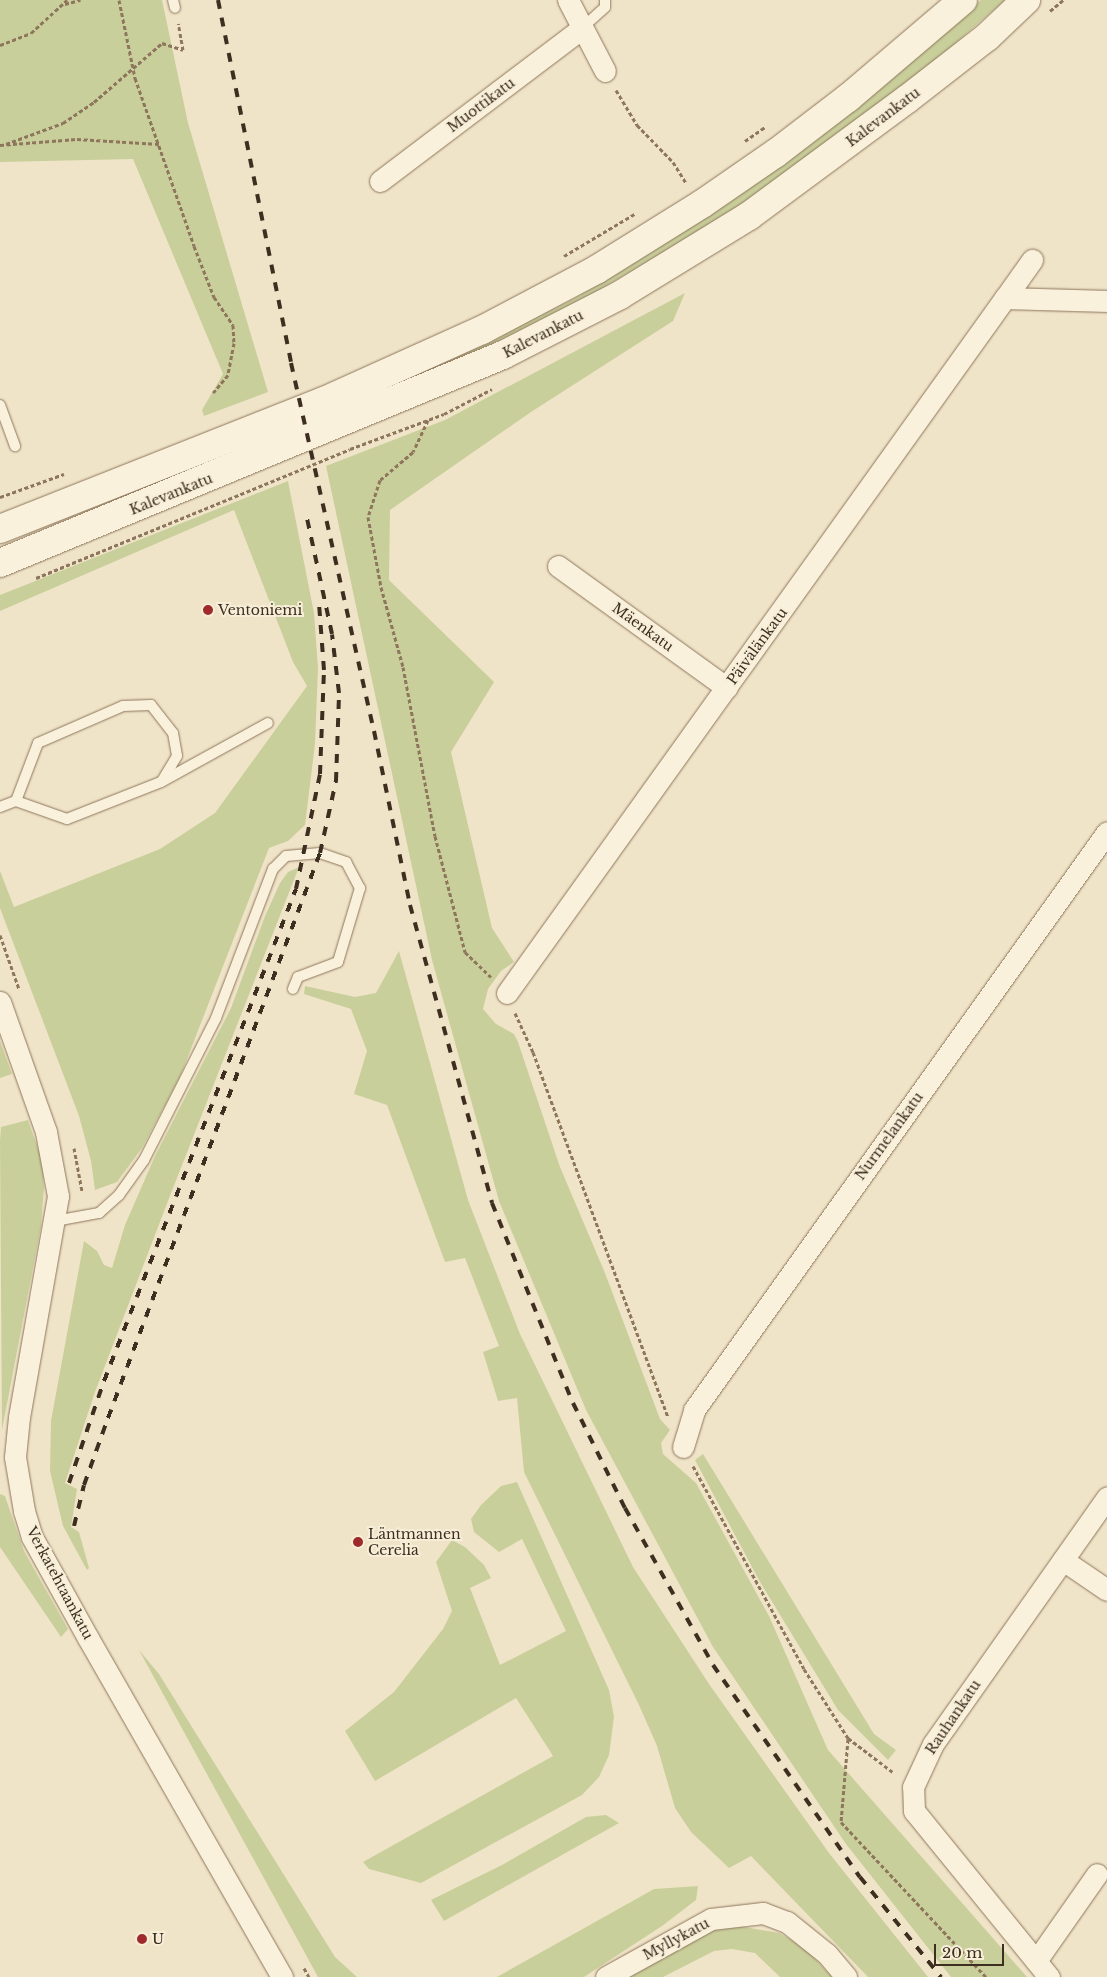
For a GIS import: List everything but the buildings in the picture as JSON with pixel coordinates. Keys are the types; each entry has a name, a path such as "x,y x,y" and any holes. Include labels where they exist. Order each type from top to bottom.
{"main road":[{"path":"0,529 324,400 482,330 596,270 702,204 776,153 848,98 963,0"},
{"name":"Kalevankatu","path":"0,563 503,355 620,294 749,216 906,100 987,37 1026,0"}],"street":[{"path":"568,0 605,71"},
{"name":"Muottikatu","path":"380,181 582,29"},
{"name":"Päivälänkatu","path":"506,993 727,688 1032,260"},
{"path":"1005,298 1107,301"},
{"name":"Mäenkatu","path":"558,566 727,688"},
{"name":"Nurmelankatu","path":"683,1447 700,1402 1107,832"},
{"name":"Verkatehtaankatu","path":"0,1002 46,1132 58,1196 55,1221 18,1416 15,1457 24,1511 32,1537 282,1977"},
{"name":"Rauhankatu","path":"1097,1874 1043,1969 914,1811 913,1787 933,1744 1107,1497"},
{"path":"1063,1560 1107,1590"},
{"name":"Myllykatu","path":"606,1977 711,1919 763,1913 787,1922 827,1954 846,1977"}],"lane":[{"path":"582,29 605,7 605,0"},
{"path":"0,405 15,446"},
{"path":"16,801 38,743 123,706 151,705 173,733 177,756 161,782"},
{"path":"0,807 16,801 67,819 161,782 268,723"},
{"path":"55,1221 99,1213 119,1195 144,1160 216,1018 273,869 286,856 320,853 346,862 360,888 338,962 298,977 293,989"}],"path":[{"path":"0,45 31,33 67,0"},
{"path":"64,4 80,0"},
{"path":"119,0 133,69 159,144 214,297 233,325 234,343 228,375 213,392"},
{"path":"6,144 63,123 133,69 162,43 183,50 174,4"},
{"path":"605,71 637,125 672,162 686,182"},
{"path":"740,144 771,123"},
{"path":"0,145 77,139 159,144"},
{"path":"677,188 693,177"},
{"path":"560,258 644,208"},
{"path":"428,420 413,452 380,480 368,516 381,587 403,667 435,836 464,952 506,993 533,1052 661,1400 683,1447 804,1669 848,1738 913,1787"},
{"path":"0,497 70,472"},
{"path":"848,1738 841,1822 986,1977"}],"green space":[{"path":"0,0 162,0 188,123 268,392 204,416 202,410 223,374 133,159 0,162"},
{"path":"981,0 1005,0 912,81 729,213 579,302 494,347 435,368 577,297 711,214 893,78"},
{"path":"685,293 673,321 531,412 390,510 389,580 494,682 451,752 492,928 514,962 501,971 488,989 483,1009 496,1024 514,1034 518,1042 560,1167 605,1273 660,1419 670,1430 661,1443 663,1454 696,1483 769,1616 828,1750 1027,1977 951,1977 846,1844 713,1647 586,1410 499,1201 432,960 326,466 445,420"},
{"path":"288,481 314,613 318,668 315,744 305,825 288,841 269,848 180,1077 142,1148 117,1182 95,1190 91,1161 79,1116 0,908 0,871 14,907 160,849 215,813 307,686 293,662 234,510 0,611 0,595"},
{"path":"299,867 95,1392 65,1483 77,1489 71,1527 79,1532 89,1568 87,1570 63,1526 50,1471 51,1421 84,1241 97,1251 104,1265 112,1268 125,1225 155,1156 231,1008 265,916 280,883 288,872"},
{"path":"399,951 468,1200 520,1334 633,1567 709,1684 829,1853 928,1977 868,1977 751,1856 729,1868 691,1832 675,1808 657,1746 639,1705 524,1472 517,1398 498,1401 483,1352 499,1346 465,1258 445,1262 387,1105 354,1094 367,1051 351,1009 304,994 305,986 355,997 376,993"},
{"path":"0,1041 12,1074 0,1078"},
{"path":"28,1120 42,1160 44,1188 41,1226 2,1430 1,1127"},
{"path":"703,1454 874,1734 896,1750 888,1760 838,1710 760,1582 695,1460"},
{"path":"517,1482 609,1690 614,1717 609,1755 599,1777 582,1795 421,1883 369,1869 363,1862 553,1756 516,1698 375,1781 345,1731 394,1692 443,1629 452,1611 436,1562 452,1540 465,1547 484,1565 491,1578 470,1588 500,1665 566,1631 522,1539 499,1552 474,1532 471,1519 481,1505 501,1486"},
{"path":"0,1494 5,1496 24,1551 68,1629 61,1637 0,1547"},
{"path":"139,1650 159,1674 335,1957 357,1977 318,1977"},
{"path":"606,1815 619,1823 444,1921 431,1900 502,1865 586,1817"},
{"path":"698,1886 696,1900 662,1926 584,1977 497,1977 654,1889"},
{"path":"739,1926 779,1933 805,1948 832,1977 780,1977 755,1953 732,1949 714,1951 663,1977 628,1977 713,1929"}],"railway":[{"path":"218,0 291,363 374,731 410,905 492,1203 573,1403 625,1508 713,1665 860,1877 941,1977"},
{"path":"74,1526 84,1485 108,1418 320,853 336,781 339,693 332,634 307,518"},
{"path":"69,1483 104,1381 296,889 320,774 324,670 319,604"}],"place":[{"name":"Ventoniemi","path":"208,610"},
{"name":"Läntmannen Cerelia","path":"358,1542"},
{"name":"U","path":"142,1939"}]}
